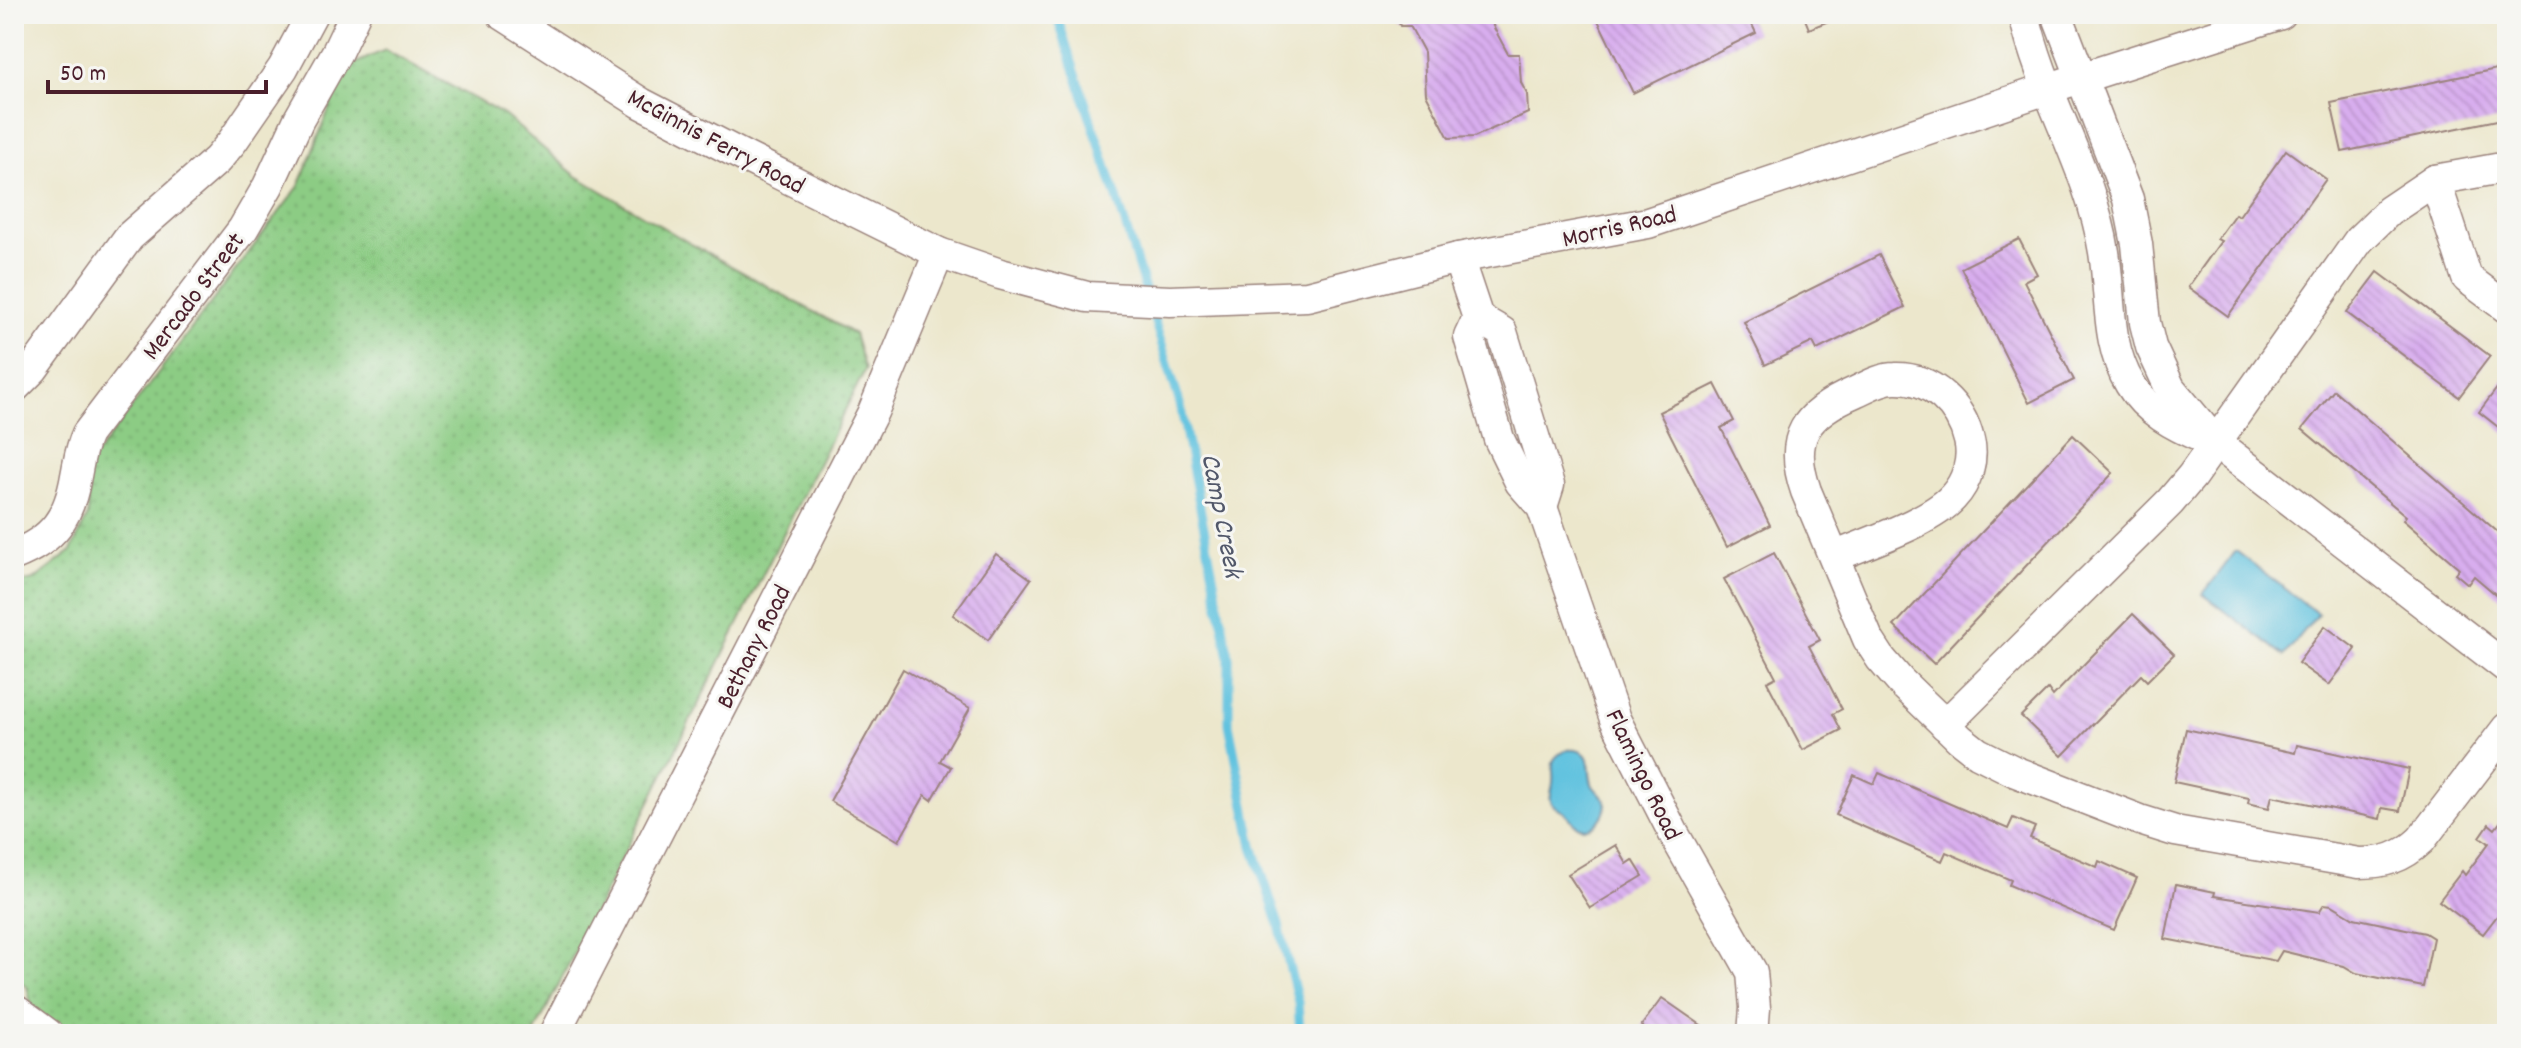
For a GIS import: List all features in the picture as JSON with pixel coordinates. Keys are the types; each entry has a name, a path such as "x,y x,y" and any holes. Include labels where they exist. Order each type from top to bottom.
{"street":[{"path":"14,388 33,369 129,237 217,160 232,142 283,68 312,14"},
{"name":"Mercado Street","path":"14,555 45,540 60,523 73,489 78,455 87,434 243,229 355,14"},
{"name":"McGinnis Ferry Road","path":"502,14 641,103 939,253"},
{"path":"2024,14 2048,89 2093,205 2104,252 2112,328 2122,369 2138,395 2158,414 2182,429 2216,443"},
{"path":"2057,14 2115,164 2134,224 2145,323 2151,347 2170,388 2216,443 2507,668"},
{"name":"Morris Road","path":"939,253 1000,274 1087,297 1170,301 1307,296 1458,258 1648,223 2281,14"},
{"path":"1945,725 2170,502 2216,443 2359,240 2389,211 2435,180 2507,167"},
{"path":"2435,180 2467,278 2507,308"},
{"name":"Bethany Road","path":"554,1034 873,412 939,253"},
{"name":"Flamingo Road","path":"1458,258 1478,318 1502,332 1549,485 1542,507"},
{"name":"Flamingo Road","path":"1478,318 1469,337 1499,439 1520,482 1542,507 1615,719 1675,836 1752,972 1755,1008 1753,1034"},
{"path":"1834,557 1938,510 1954,496 1964,480 1971,447 1959,415 1939,392 1910,379 1881,380 1821,408 1804,428 1799,447 1799,471 1834,557 1868,639 1881,659 1945,725 1978,753 2016,772 2140,820 2213,839 2359,863 2379,863 2409,852 2421,840 2507,728"},
{"path":"1488,402 1520,392"},
{"path":"14,1009 48,1034"}],"green space":[{"path":"385,50 504,115 575,175 691,244 854,334 865,370 534,1034 69,1034 32,1007 27,987 14,978 14,584 34,580 71,551 88,515 87,467 299,186 345,68"}],"water":[{"path":"2236,551 2318,614 2284,656 2203,594"},
{"path":"1565,750 1576,750 1587,756 1593,786 1606,802 1598,822 1589,827 1576,825 1551,801 1553,761"}],"building":[{"path":"1396,14 1493,14 1493,26 1508,54 1519,54 1528,113 1474,137 1449,138 1426,94 1424,52 1410,26 1400,26"},
{"path":"1595,14 1747,14 1756,33 1633,93"},
{"path":"1803,14 1846,14 1809,29"},
{"path":"2497,69 2507,118 2342,152 2331,103"},
{"path":"2286,150 2326,179 2228,316 2188,287 2221,241 2217,239 2235,214 2239,216"},
{"path":"2019,239 2037,274 2024,281 2074,380 2029,403 1961,268"},
{"path":"1879,255 1905,307 1817,350 1813,342 1765,365 1744,322"},
{"path":"2378,272 2490,356 2459,397 2347,313"},
{"path":"2507,375 2507,434 2479,412"},
{"path":"1715,384 1734,421 1721,428 1770,525 1727,547 1659,412"},
{"path":"2334,390 2500,534 2504,529 2507,532 2507,604 2474,576 2468,584 2455,573 2459,568 2403,520 2406,516 2302,429"},
{"path":"2073,435 2113,473 1934,664 1894,626"},
{"path":"1774,553 1820,640 1809,646 1842,709 1833,714 1841,730 1803,750 1767,682 1776,677 1724,579"},
{"path":"996,554 1031,579 988,640 953,615"},
{"path":"2133,614 2174,654 2147,681 2141,675 2062,756 2021,716 2048,689 2053,696"},
{"path":"2325,626 2356,649 2329,685 2298,663"},
{"path":"903,669 970,708 940,761 951,767 932,800 925,795 899,841 830,801"},
{"path":"2186,729 2295,753 2297,745 2409,769 2400,811 2382,808 2380,819 2272,796 2269,808 2248,803 2249,798 2174,782"},
{"path":"1879,773 2008,829 2013,818 2035,827 2030,838 2097,867 2099,861 2137,878 2114,930 2009,885 2011,880 1946,852 1942,861 1836,815 1854,775 1874,784"},
{"path":"2507,813 2507,903 2483,934 2439,901 2462,871 2465,875 2489,843 2480,837 2489,824 2495,829"},
{"path":"1616,845 1627,864 1633,860 1643,876 1590,908 1568,874"},
{"path":"2176,884 2215,892 2214,896 2319,912 2324,904 2332,905 2354,918 2425,933 2433,938 2423,987 2356,973 2344,966 2282,951 2276,961 2165,939"},
{"path":"1662,998 1714,1034 1652,1034 1641,1026"}],"waterway":[{"name":"Camp Creek","path":"1056,14 1180,404 1229,657 1229,724 1253,846 1279,925 1298,1002 1300,1034"}]}
